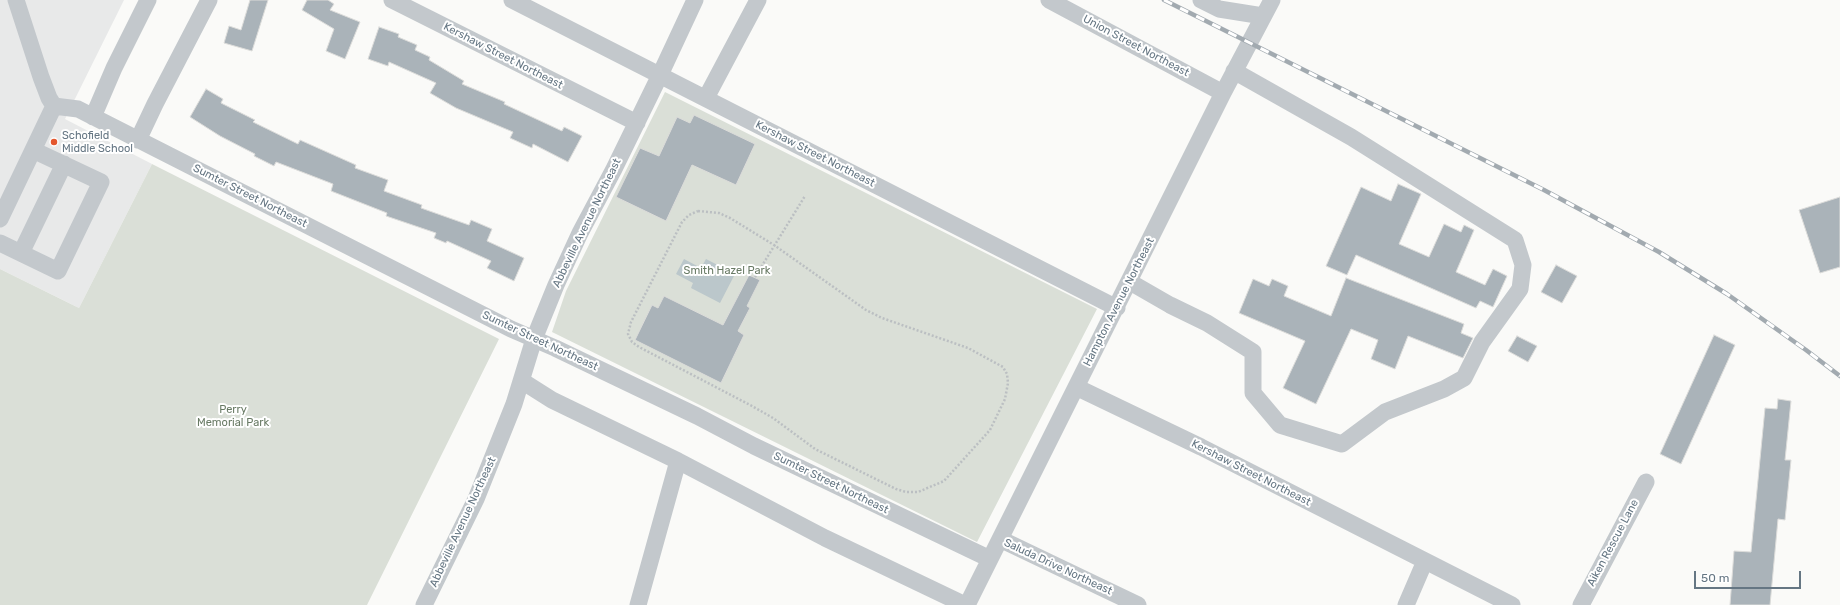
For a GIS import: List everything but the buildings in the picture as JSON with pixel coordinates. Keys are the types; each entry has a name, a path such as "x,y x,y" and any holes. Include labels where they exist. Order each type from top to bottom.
{"street":[{"path":"0,219 54,106 49,98 41,77 16,0"},
{"path":"93,117 114,68 148,0"},
{"path":"138,140 154,104 209,0"},
{"name":"Kershaw Street Northeast","path":"392,0 637,123"},
{"name":"Kershaw Street Northeast","path":"512,0 1117,308"},
{"name":"Abbeville Avenue Northeast","path":"424,605 476,499 522,381 534,339 580,233 637,123 695,0"},
{"path":"706,98 758,0"},
{"name":"Union Street Northeast","path":"1049,0 1223,93"},
{"path":"1201,0 1219,9 1263,16"},
{"name":"Hampton Avenue Northeast","path":"966,605 1117,308 1234,71 1272,0"},
{"path":"1130,282 1207,324 1253,352 1253,393 1280,425 1342,444 1385,412 1444,389 1464,378 1482,342 1520,289 1523,265 1515,240 1350,137 1234,71"},
{"name":"Sumter Street Northeast","path":"54,106 78,108 138,140 511,329 697,416 754,446 990,559"},
{"path":"0,243 58,271 101,182 33,150"},
{"path":"21,253 64,164"},
{"path":"522,381 552,400 678,461 825,538 966,605"},
{"name":"Kershaw Street Northeast","path":"1076,387 1201,447 1512,605"},
{"path":"638,605 678,461"},
{"name":"Aiken Rescue Lane","path":"1581,605 1646,482"},
{"name":"Saluda Drive Northeast","path":"1000,539 1138,605"},
{"path":"1406,605 1425,562"}],"path":[{"path":"754,277 805,196"},
{"path":"698,211 719,213 774,245 866,310 882,318 968,348 1003,367 1007,374 1008,383 1005,399 994,424 944,481 918,492 906,492 896,489 815,449 773,418 638,347 632,342 628,334 631,322 682,222 689,215 698,211"}],"shaded area":[{"name":"Schofield Middle School","path":"0,0 124,0 65,119 152,164 79,308 0,269"},
{"path":"684,259 701,268 706,259 735,274 720,303 691,288 693,283 676,274"}],"green space":[{"name":"Smith Hazel Park","path":"665,92 1097,309 977,542 552,332 566,291"},
{"name":"Perry Memorial Park","path":"152,164 499,339 367,605 0,605 0,269 79,308"}],"railway":[{"path":"1164,0 1544,190 1659,252 1727,294 1840,376"}],"place":[{"name":"Schofield Middle School","path":"54,142"}]}
